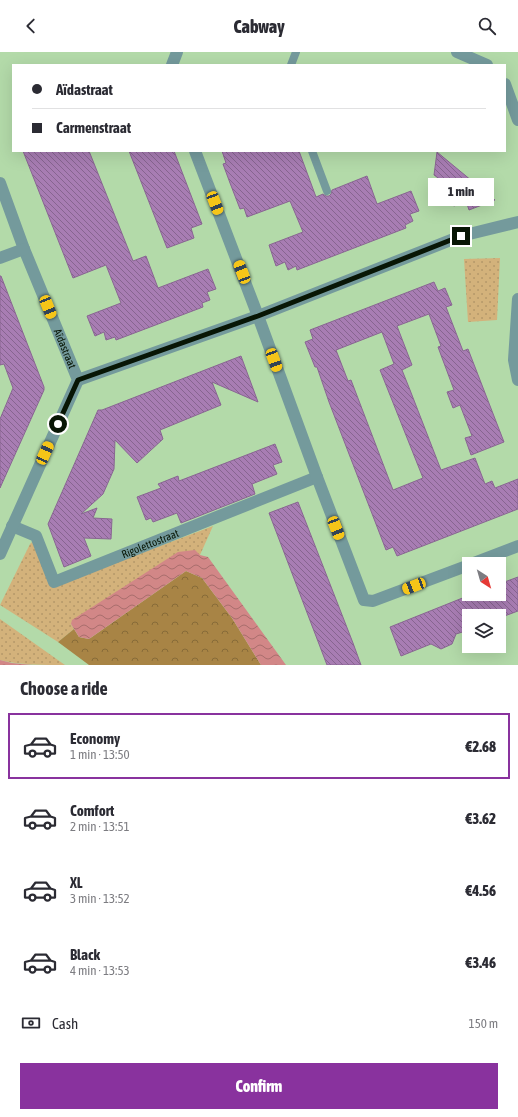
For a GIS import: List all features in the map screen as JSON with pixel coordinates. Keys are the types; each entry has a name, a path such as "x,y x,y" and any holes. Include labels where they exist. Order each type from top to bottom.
{"street":[{"path":"172,64 177,52"},
{"path":"457,52 485,64"},
{"path":"506,87 518,120"},
{"path":"195,152 364,600 373,601 462,567"},
{"name":"Aïdastraat","path":"0,183 24,249 78,380 0,554"},
{"path":"78,380 258,316 461,236 518,222"},
{"path":"0,258 24,249"},
{"path":"518,299 514,360 518,380"},
{"name":"Rigolettostraat","path":"12,526 36,536 54,582 317,477"},
{"path":"489,557 518,546"}],"lane":[{"path":"291,64 296,52"},
{"path":"312,152 327,191"}],"shaded area":[{"path":"500,258 497,320 468,322 464,259"},
{"path":"213,526 200,555 71,624 74,629 58,642 0,605 32,542 52,587"},
{"path":"0,619 65,665 24,664 0,660"}],"green space":[{"path":"186,571 202,578 232,618 261,665 89,665 58,642 74,629 79,637 89,639"}],"water":[{"path":"195,550 200,555 208,557 286,665 261,665 232,618 202,578 186,571 89,639 79,637 71,624 72,620 178,552"},
{"path":"0,660 12,663 33,665 0,665"}],"building":[{"path":"23,152 89,152 133,261 146,256 158,288 208,269 216,289 207,292 210,300 202,303 203,307 116,340 115,337 106,340 104,332 95,336 87,316 121,303 106,265 73,278"},
{"path":"129,152 174,152 202,224 191,228 194,238 167,248"},
{"path":"222,152 299,152 316,197 323,194 329,196 332,190 367,176 377,204 411,191 419,211 410,214 413,221 405,225 406,228 297,270 296,266 288,270 285,262 276,266 269,245 303,232 290,201 247,217 244,208 240,209 223,164 226,163"},
{"path":"437,152 495,200 469,210 466,201 454,206 442,197 445,183 434,175"},
{"path":"0,276 44,390 0,488 0,419 13,388 4,364 0,365"},
{"path":"434,282 438,291 445,288 452,305 446,307 463,351 468,349 504,442 471,455 465,438 472,436 460,405 453,408 447,392 454,390 438,347 441,346 429,314 397,326 412,365 402,370 441,470 475,458 485,484 492,481 495,488 518,479 518,509 397,556 393,547 386,550 317,367 315,367 305,342 313,339 310,330","holes":["382,332 394,364 380,370 423,478 393,490 351,380 348,381 336,350"]},
{"path":"241,356 258,402 212,382 221,405 160,430 163,439 137,463 115,440 114,469 103,494 81,514 97,508 93,518 112,519 111,539 84,538 91,556 64,567 48,524 98,410 102,410"},
{"path":"275,444 282,462 273,465 277,474 252,484 255,494 181,523 177,513 153,522 151,518 146,520 137,497 161,488 158,484 178,476 179,481"},
{"path":"298,502 361,665 327,665 269,513"},
{"path":"518,577 518,611 506,615 506,609 462,609 462,632 456,634 452,644 441,649 431,644 401,656 390,627 462,598 462,601 506,601 506,581"}],"route":[{"path":"58,424 78,380 258,316 461,236"}]}
